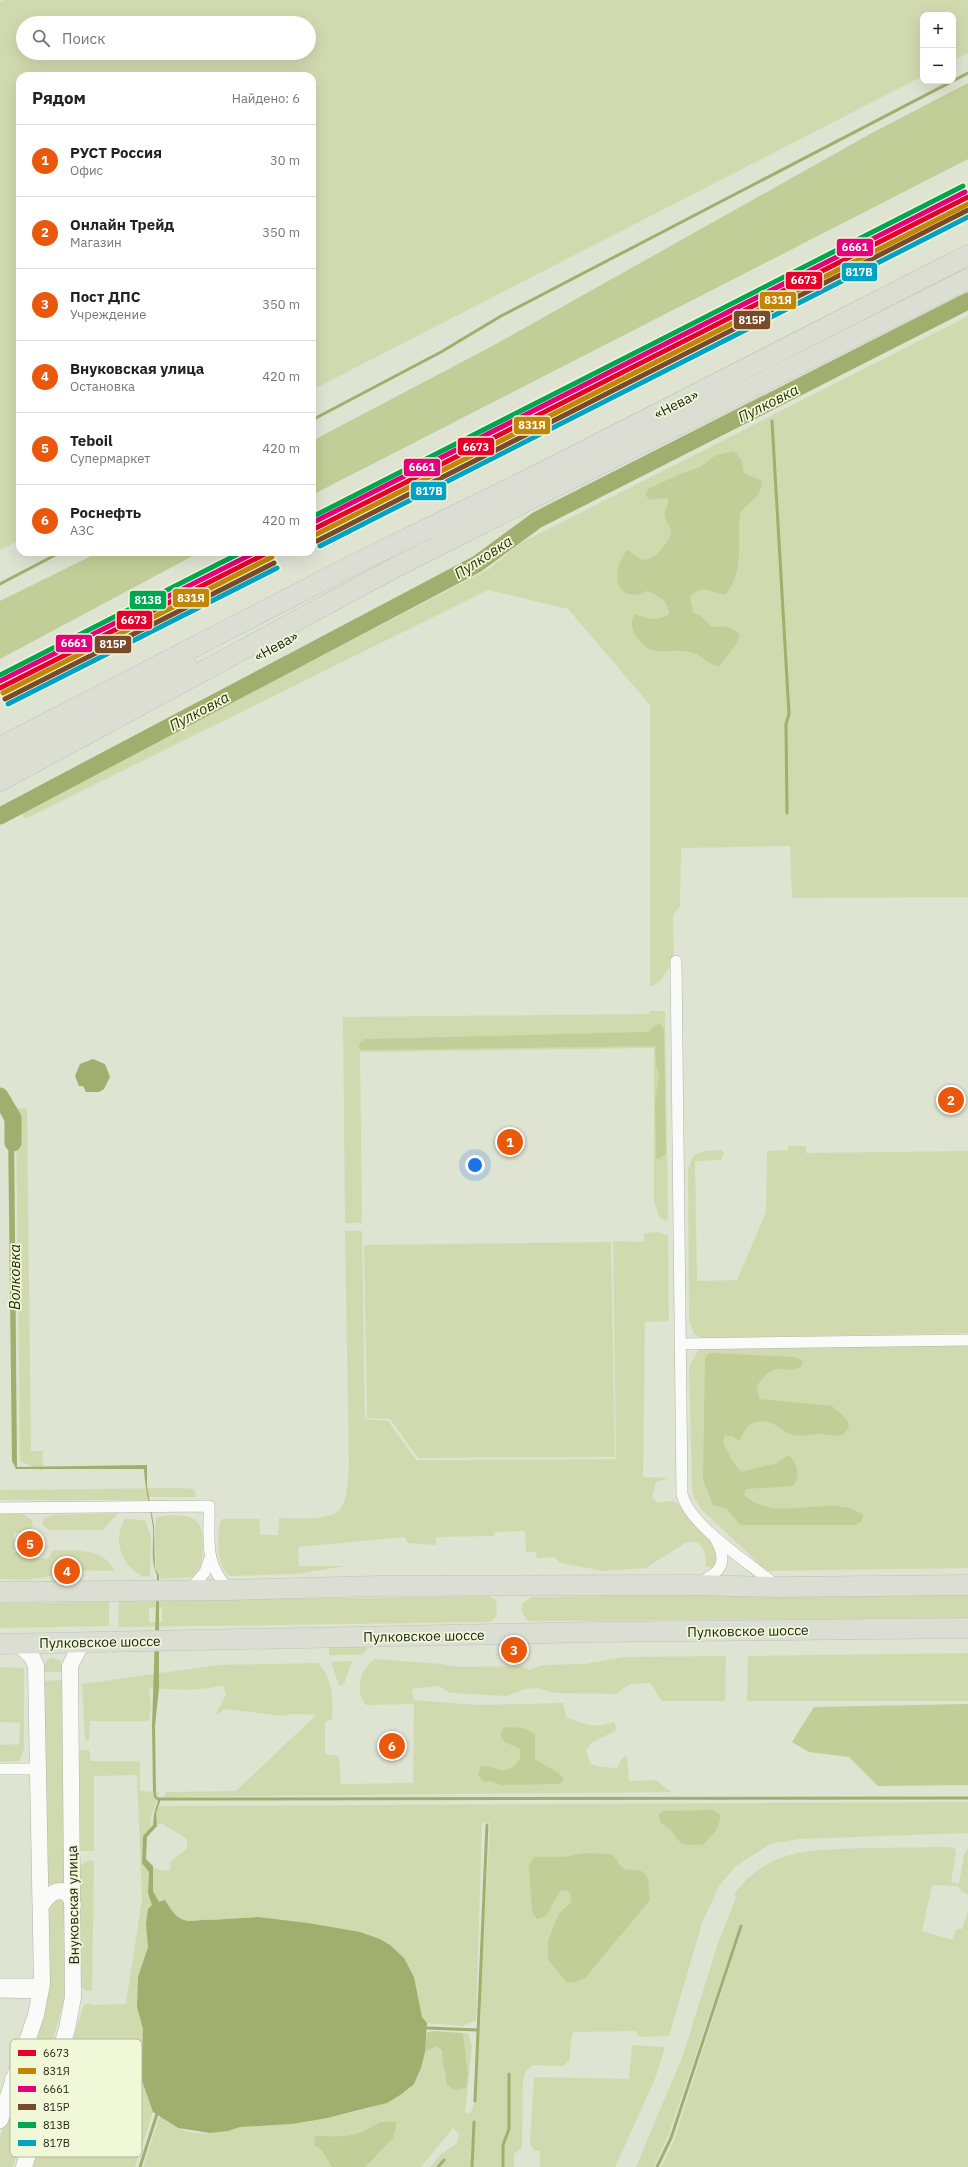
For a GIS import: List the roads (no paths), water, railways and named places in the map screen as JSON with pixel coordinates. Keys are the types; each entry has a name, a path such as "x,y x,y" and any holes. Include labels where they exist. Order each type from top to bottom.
{"highway":[{"name":"«Нева»","path":"0,747 341,571 384,552 968,255"},
{"name":"«Нева»","path":"0,781 394,568 968,279"},
{"name":"«Нева»","path":"0,795 157,712 400,576 480,534 549,491"},
{"name":"«Нева»","path":"0,763 147,687 359,569 384,552"},
{"path":"0,1592 228,1590 378,1586 692,1585 778,1587 968,1585"},
{"name":"Пулковское шоссе","path":"9,1644 580,1633 968,1628"}],"street":[{"path":"676,961 682,1494 692,1514 739,1557 778,1587"},
{"path":"680,1344 968,1340"},
{"path":"0,1508 209,1506 210,1557 214,1571 228,1590"},
{"path":"692,1585 711,1576 722,1563 722,1550 713,1534"},
{"path":"189,1590 205,1572 210,1557"},
{"name":"Внуковская улица","path":"65,2039 74,1997 70,1666 78,1650 86,1642"},
{"path":"9,1644 32,1657 36,1666 42,1904 42,1989 36,2015 27,2039"},
{"path":"0,1769 39,1768"},
{"path":"42,1904 50,1895 60,1891 69,1894 73,1905"},
{"path":"0,1984 42,1989"},
{"path":"0,1992 42,1989"},
{"path":"0,2120 10,2088"},
{"name":"Внуковская улица","path":"24,2167 27,2157"}],"water":[{"path":"93,1059 105,1064 110,1077 104,1089 99,1092 86,1092 83,1086 79,1086 75,1076 80,1064"},
{"path":"0,1095 14,1123 17,1467 147,1465 147,1486 154,1526 155,1569 159,1575 159,1688 155,1726 156,1796 161,1799 156,1813 157,1826 147,1837 146,1859 153,1866 153,1891 159,1902 165,1900 175,1915 186,1921 258,1917 308,1923 360,1932 380,1939 390,1945 404,1958 414,1977 422,2017 427,2023 425,2052 421,2068 414,2084 402,2094 387,2103 327,2118 292,2124 240,2127 228,2131 210,2133 178,2128 153,2112 142,2081 143,2029 137,2007 138,1977 148,1947 146,1924 148,1909 152,1905 148,1893 149,1872 142,1863 143,1836 153,1825 154,1814 158,1801 154,1797 153,1790 152,1726 157,1575 155,1570 153,1558 153,1527 146,1491 144,1469 16,1469 12,1461 8,1129 0,1111"}],"waterway":[{"path":"316,418 441,352 501,316 968,73"},
{"name":"Пулковка","path":"0,816 477,564 537,520 968,301"},
{"path":"772,421 789,714 786,724 787,813"},
{"path":"0,584 53,556"},
{"name":"Волковка","path":"0,1096 13,1118 13,1143"},
{"path":"160,1799 968,1798"},
{"path":"475,2101 487,1825"},
{"path":"657,2167 671,2138 741,1926"},
{"path":"427,2028 478,2030"},
{"path":"503,2167 503,2145 509,2129 509,2074"},
{"path":"140,2167 157,2114"},
{"path":"472,2167 474,2122"},
{"path":"438,2167 444,2160"}],"place":[{"name":"Онлайн Трейд","path":"951,1100"},
{"name":"РУСТ Россия","path":"510,1142"},
{"name":"Teboil","path":"30,1544"},
{"name":"Внуковская улица","path":"67,1571"},
{"name":"Пост ДПС","path":"514,1650"},
{"name":"Роснефть","path":"392,1746"}]}
